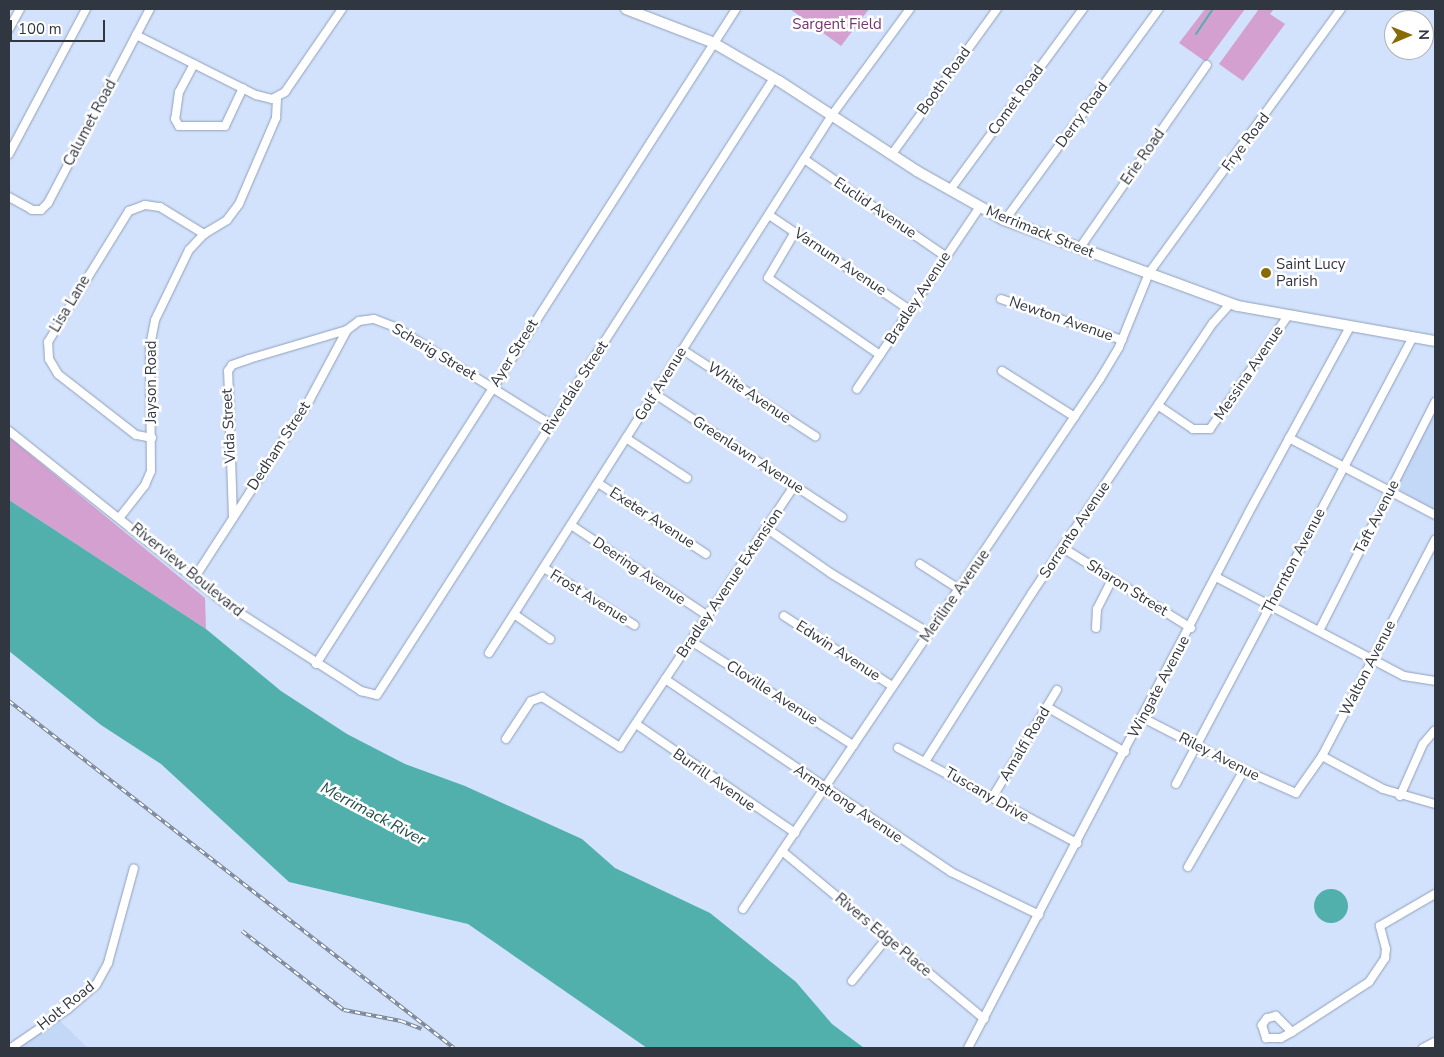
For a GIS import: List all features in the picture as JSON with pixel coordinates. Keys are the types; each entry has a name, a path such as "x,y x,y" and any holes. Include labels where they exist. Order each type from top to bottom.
{"main road":[{"name":"Merrimack Street","path":"626,9 712,42 774,78 979,208 1005,220 1230,304 1287,318 1435,341"}],"street":[{"path":"9,29 20,9"},
{"path":"9,154 86,9"},
{"name":"Calumet Road","path":"9,197 32,210 41,210 52,198 150,9"},
{"path":"136,35 243,88 266,98 278,98 342,9"},
{"name":"Ayer Street","path":"316,664 712,42 736,9"},
{"name":"Golf Avenue","path":"489,653 832,115 910,9"},
{"name":"Booth Road","path":"892,154 997,9"},
{"name":"Comet Road","path":"950,190 1083,9"},
{"name":"Derry Road","path":"1005,220 1159,9"},
{"name":"Frye Road","path":"1149,273 1341,9"},
{"path":"194,64 179,92 175,119 179,126 225,126 243,88"},
{"name":"Erie Road","path":"1079,249 1208,66"},
{"name":"Riverdale Street","path":"374,696 381,691 774,78"},
{"name":"Jayson Road","path":"120,517 148,480 152,466 152,331 185,256 204,234 227,220 239,204 275,123 278,98"},
{"name":"Euclid Avenue","path":"804,159 945,256"},
{"name":"Lisa Lane","path":"152,438 136,435 58,374 49,359 48,342 129,211 145,205 160,207 204,234"},
{"name":"Bradley Avenue","path":"857,389 979,208"},
{"name":"Varnum Avenue","path":"769,215 910,310"},
{"path":"795,232 768,278 880,355"},
{"name":"Meriline Avenue","path":"744,909 892,686 1075,417 1122,340 1149,273"},
{"name":"Newton Avenue","path":"1001,299 1122,340"},
{"name":"Sorrento Avenue","path":"926,760 1063,548 1213,323 1230,304"},
{"name":"Messina Avenue","path":"1159,406 1193,430 1210,429 1287,318"},
{"name":"Scherig Street","path":"346,330 364,319 395,326 552,425"},
{"name":"Wingate Avenue","path":"968,1048 1191,628 1216,576 1289,438 1350,327"},
{"name":"Dedham Street","path":"195,577 310,399 346,330"},
{"name":"Vida Street","path":"233,518 228,371 232,366 249,359 346,330"},
{"name":"Thornton Avenue","path":"1176,784 1412,337"},
{"name":"White Avenue","path":"683,350 815,436"},
{"path":"1002,371 1075,417"},
{"name":"Greenlawn Avenue","path":"655,394 842,517"},
{"name":"Taft Avenue","path":"1318,631 1435,402"},
{"name":"Riverview Boulevard","path":"9,431 120,517 226,604 316,664 374,696"},
{"path":"626,438 687,478"},
{"path":"1289,438 1435,515"},
{"name":"Exeter Avenue","path":"598,483 706,554"},
{"name":"Bradley Avenue Extension","path":"665,680 794,486"},
{"name":"Deering Avenue","path":"571,525 708,616"},
{"path":"766,528 854,588 929,633"},
{"name":"Walton Avenue","path":"1296,793 1322,756 1435,540"},
{"name":"Sharon Street","path":"1063,548 1191,628"},
{"path":"1427,556 1435,560"},
{"path":"920,564 959,589"},
{"name":"Frost Avenue","path":"544,568 634,625"},
{"path":"1216,576 1408,678 1435,681"},
{"path":"1096,628 1097,609 1112,579"},
{"path":"514,614 550,640"},
{"name":"Edwin Avenue","path":"784,616 892,686"},
{"name":"Cloville Avenue","path":"691,641 853,745"},
{"path":"506,740 531,700 538,697 547,698 620,747 665,680"},
{"name":"Armstrong Avenue","path":"665,680 951,872 1039,915"},
{"name":"Amalfi Road","path":"992,798 1057,690"},
{"path":"1047,707 1125,752"},
{"name":"Riley Avenue","path":"1143,718 1244,770 1296,793"},
{"name":"Burrill Avenue","path":"636,724 795,833"},
{"path":"1400,796 1423,744 1435,730"},
{"name":"Tuscany Drive","path":"898,748 926,760 992,798 1077,843"},
{"path":"1322,756 1400,796 1435,804"},
{"path":"1188,867 1244,770"},
{"name":"Rivers Edge Place","path":"782,851 984,1019"},
{"name":"Holt Road","path":"11,1048 68,1009 96,985 110,956 134,868"},
{"path":"1292,1032 1369,982 1385,958 1386,948 1380,926 1435,894"},
{"path":"852,981 887,938"},
{"path":"1423,1048 1435,1042"}],"shaded area":[{"path":"1435,411 1435,510 1396,488"},
{"path":"59,1020 88,1048 19,1048"}],"green space":[{"name":"Sargent Field","path":"790,9 869,9 841,46"},
{"path":"1205,9 1245,9 1206,62 1179,43"},
{"path":"1259,9 1274,9 1270,14 1285,24 1243,81 1219,64"},
{"path":"9,437 205,598 206,629 9,500"}],"water":[{"name":"Merrimack River","path":"9,500 206,629 281,691 347,734 405,764 465,786 582,839 615,868 710,913 796,982 832,1024 864,1048 647,1048 468,924 289,882 161,764 101,725 9,651"},
{"path":"1331,889 1343,894 1348,906 1343,918 1331,923 1319,918 1314,906 1319,894"}],"waterway":[{"path":"1196,34 1213,9"}],"railway":[{"path":"9,701 454,1048"},
{"path":"242,931 344,1010 401,1021 422,1029"}],"place":[{"name":"Saint Lucy Parish","path":"1266,273"}]}
